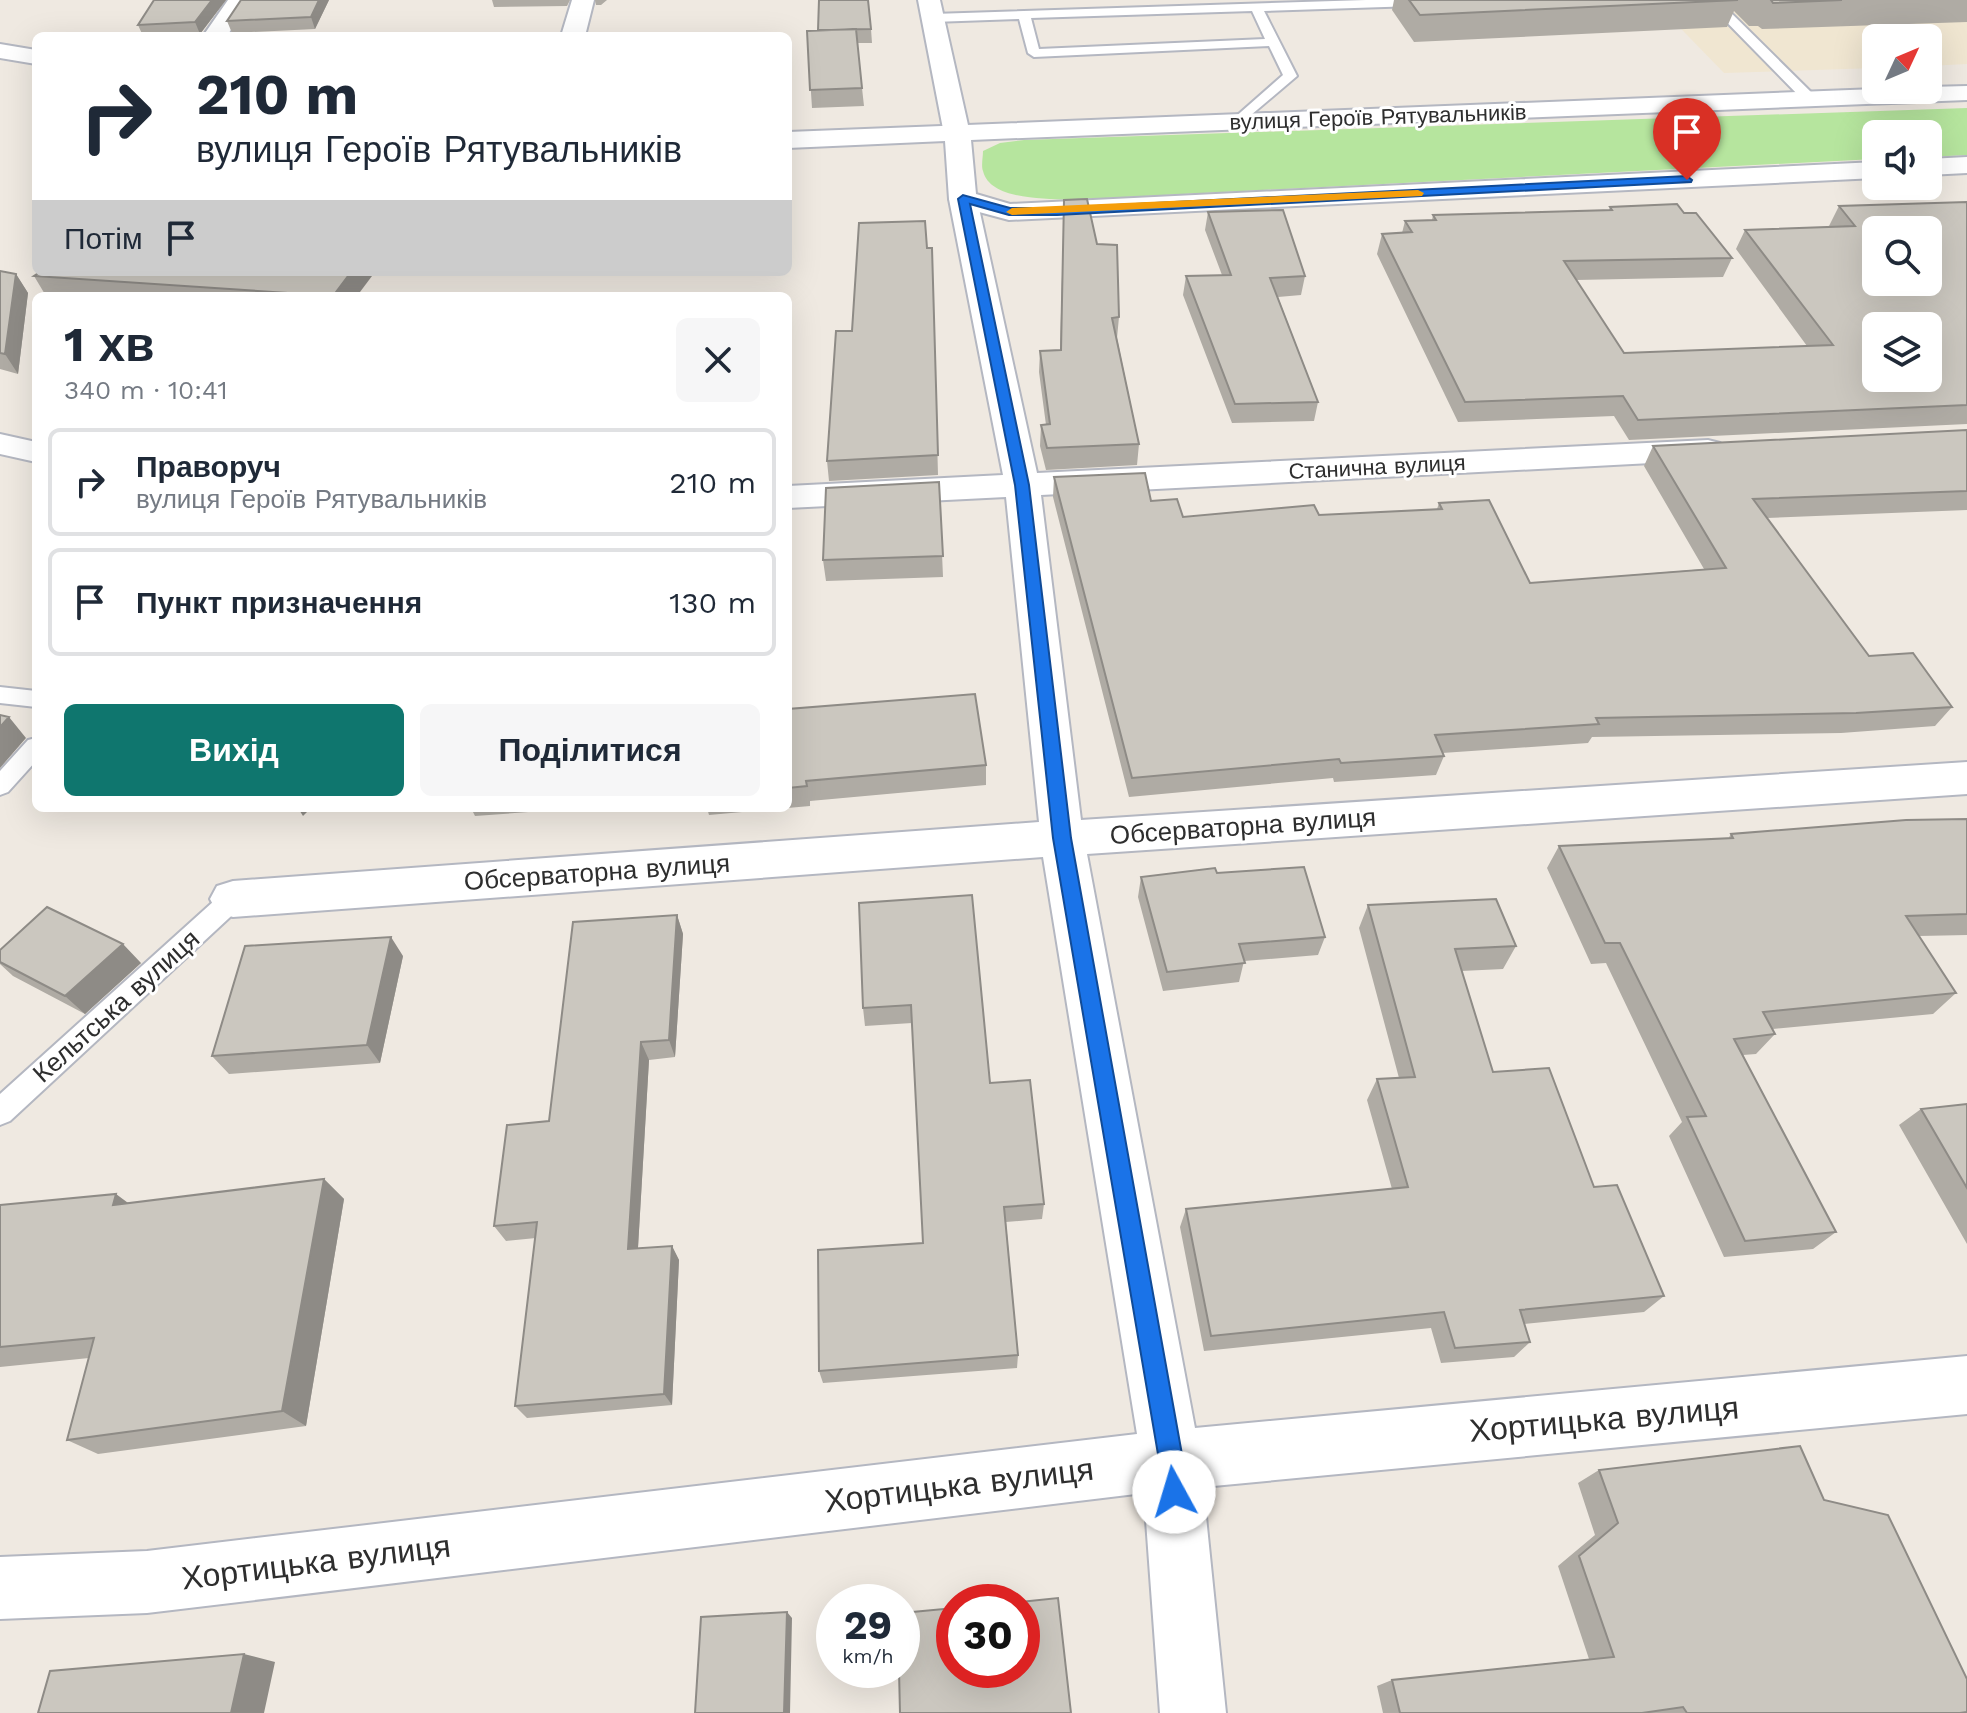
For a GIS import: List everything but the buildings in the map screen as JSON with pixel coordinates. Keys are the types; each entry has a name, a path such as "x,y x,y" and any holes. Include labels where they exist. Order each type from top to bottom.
{"street":[{"path":"218,32 239,0"},
{"path":"574,32 583,0"},
{"path":"931,9 957,134 963,199 1022,485 1062,838 1171,1460 1193,1713"},
{"path":"0,51 32,56"},
{"name":"вулиця Героїв Рятувальників","path":"792,140 1967,93"},
{"path":"1942,166 1967,165"},
{"path":"963,199 1009,212 1057,212 1862,171"},
{"path":"0,444 32,451"},
{"name":"Станична вулиця","path":"792,497 1746,448"},
{"name":"Обсерваторна вулиця","path":"233,899 1062,838 1967,778"},
{"name":"Хортицька вулиця","path":"0,1588 147,1582 1171,1460 1967,1385"}],"lane":[{"path":"931,9 1024,15 1096,6 1256,7 1477,0"},
{"path":"1711,0 1810,99"},
{"path":"1238,122 1290,76 1256,7"},
{"path":"1024,15 1034,53 1273,42"},
{"path":"0,695 32,699"},
{"path":"0,786 32,750"},
{"name":"Кельтська вулиця","path":"0,1112 233,899"}],"shaded area":[{"path":"1653,0 1967,0 1967,64 1942,65 1942,24 1862,24 1862,68 1724,73"}],"green space":[{"path":"1967,108 1967,155 1942,156 1942,120 1862,120 1862,160 1066,200 1018,196 996,187 988,180 982,167 983,151 1000,143"}],"slow traffic":[{"path":"1012,212 1418,193"}],"route":[{"path":"1174,1492 1171,1460 1062,838 1022,485 963,199 1009,212 1057,212 1687,180"}]}
